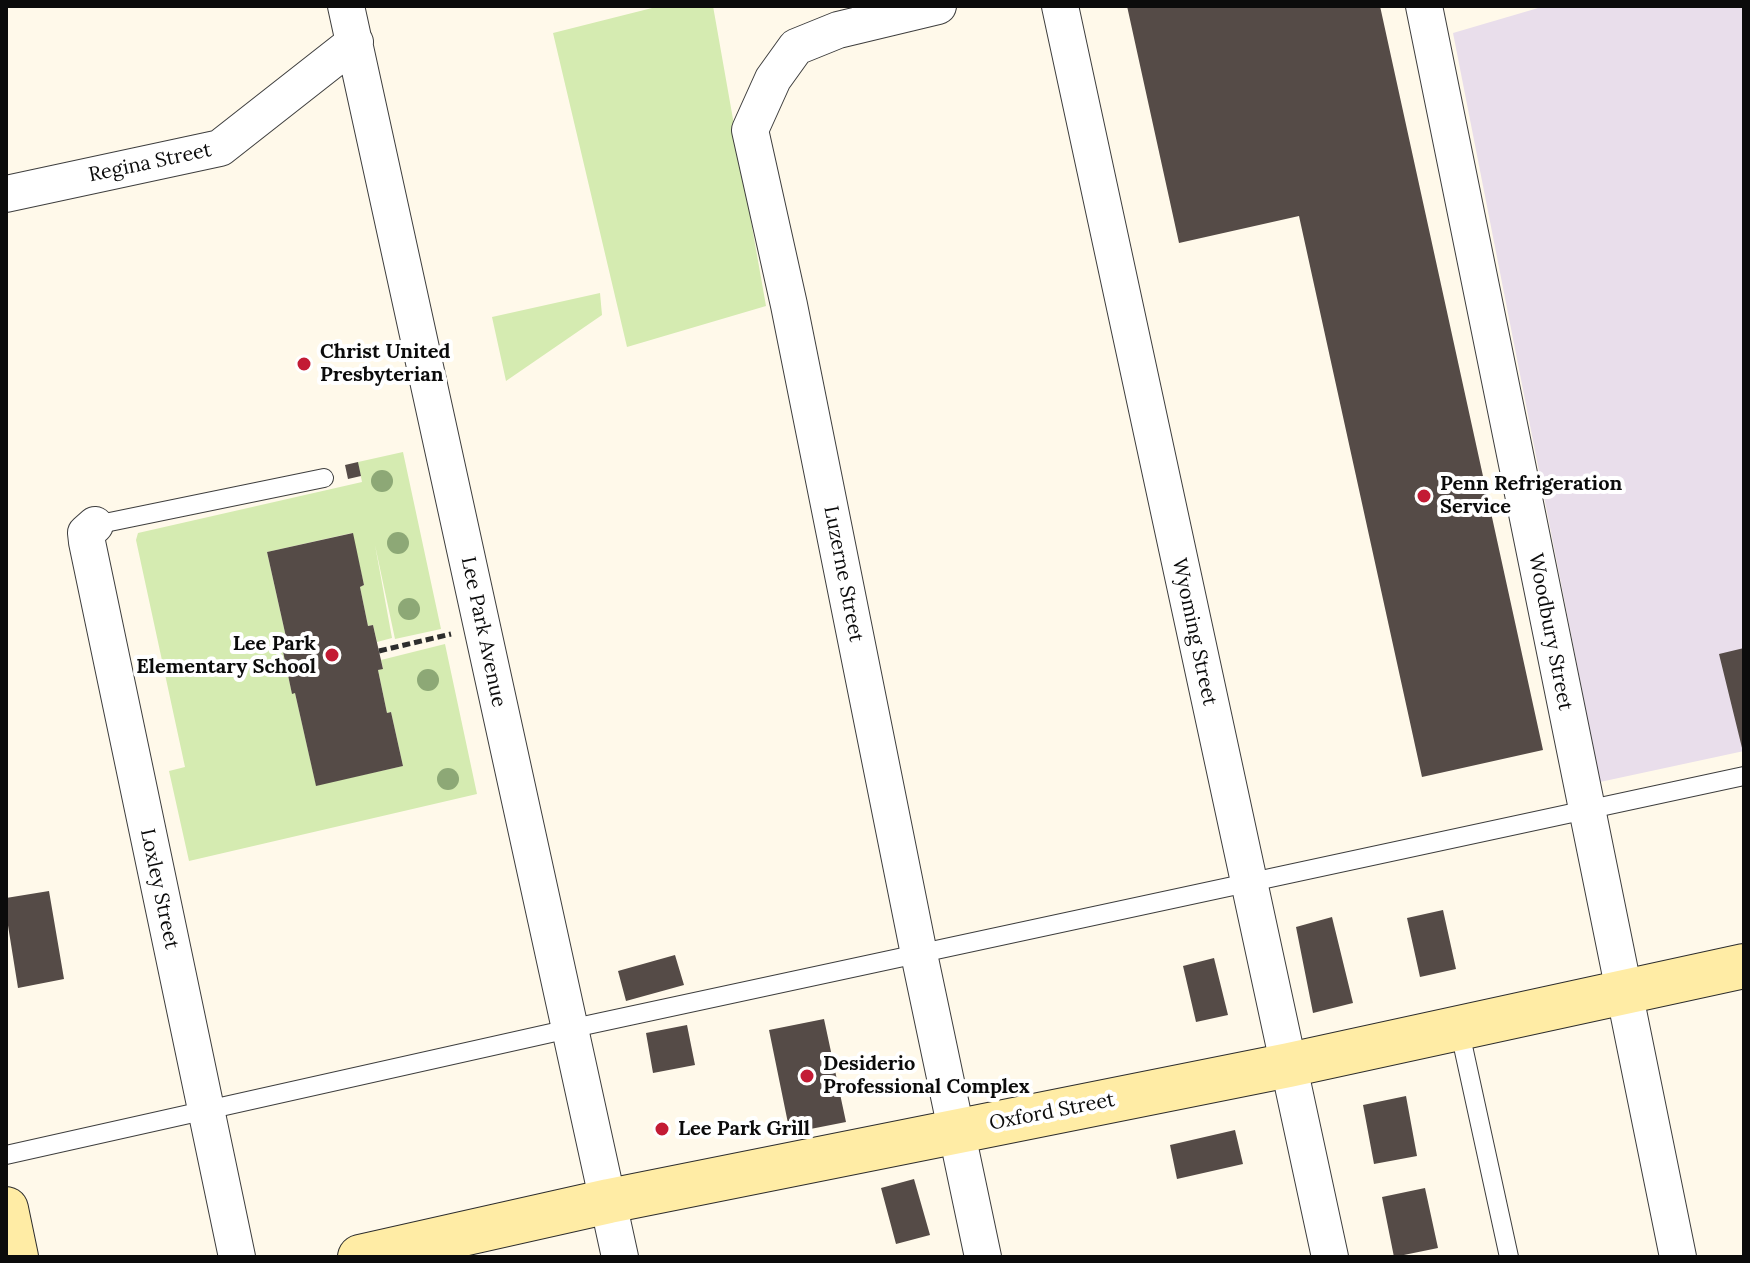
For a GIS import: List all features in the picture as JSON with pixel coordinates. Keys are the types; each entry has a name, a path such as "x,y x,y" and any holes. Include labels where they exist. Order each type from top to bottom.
{"street":[{"name":"Lee Park Avenue","path":"346,6 620,1257"},
{"name":"Luzerne Street","path":"938,6 838,30 796,47 773,79 750,130 789,305 983,1257"},
{"name":"Wyoming Street","path":"1060,6 1330,1257"},
{"name":"Woodbury Street","path":"1430,7 1586,811 1678,1257"},
{"name":"Regina Street","path":"6,194 220,148 355,42"},
{"name":"Loxley Street","path":"95,525 86,533 87,542 237,1257"},
{"name":"Oxford Street","path":"360,1257 609,1201 1289,1065 1744,966"},
{"path":"6,1209 16,1257"}],"lane":[{"path":"95,525 324,478"},
{"path":"6,1155 569,1029 1744,776"},
{"path":"1459,1028 1509,1257"}],"path":[{"path":"379,651 443,635"}],"shaded area":[{"path":"1545,6 1744,6 1744,751 1600,782 1453,33"}],"green space":[{"path":"660,6 713,6 766,306 627,347 553,33"},
{"path":"600,293 602,315 506,381 492,317"},
{"path":"403,452 441,629 395,639 375,545 392,638 377,642 373,625 368,626 360,587 364,585 352,533 267,552 288,646 282,648 316,785 403,766 378,670 383,668 381,660 445,644 477,794 189,861 169,771 185,767 136,540 138,533 362,482 358,462"}],"building":[{"name":"Penn Refrigeration Service","path":"1127,6 1380,6 1543,750 1422,777 1299,216 1179,243"},
{"path":"358,462 361,476 348,479 345,465"},
{"name":"Lee Park Elementary School","path":"353,533 364,585 360,587 368,626 373,625 383,669 378,670 387,713 391,712 403,766 316,786 282,647 288,646 267,552"},
{"path":"1744,648 1744,752 1743,752 1719,654"},
{"path":"49,891 64,979 18,988 6,898"},
{"path":"1443,910 1456,969 1420,977 1407,918"},
{"path":"1332,917 1353,1003 1313,1013 1296,927"},
{"path":"675,955 684,985 626,1001 618,971"},
{"path":"1214,958 1228,1015 1196,1022 1183,966"},
{"name":"Desiderio Professional Complex","path":"824,1019 846,1122 790,1133 769,1030"},
{"path":"687,1025 695,1065 653,1073 646,1033"},
{"path":"1406,1096 1417,1156 1374,1164 1363,1105"},
{"path":"1235,1130 1243,1164 1177,1179 1170,1145"},
{"path":"914,1179 930,1235 896,1244 881,1188"},
{"path":"1425,1188 1438,1248 1394,1257 1382,1197"}],"place":[{"name":"Christ United Presbyterian","path":"304,364"},
{"name":"Penn Refrigeration Service","path":"1424,496"},
{"name":"Lee Park Elementary School","path":"332,655"},
{"name":"Desiderio Professional Complex","path":"807,1076"},
{"name":"Lee Park Grill","path":"662,1129"}]}
